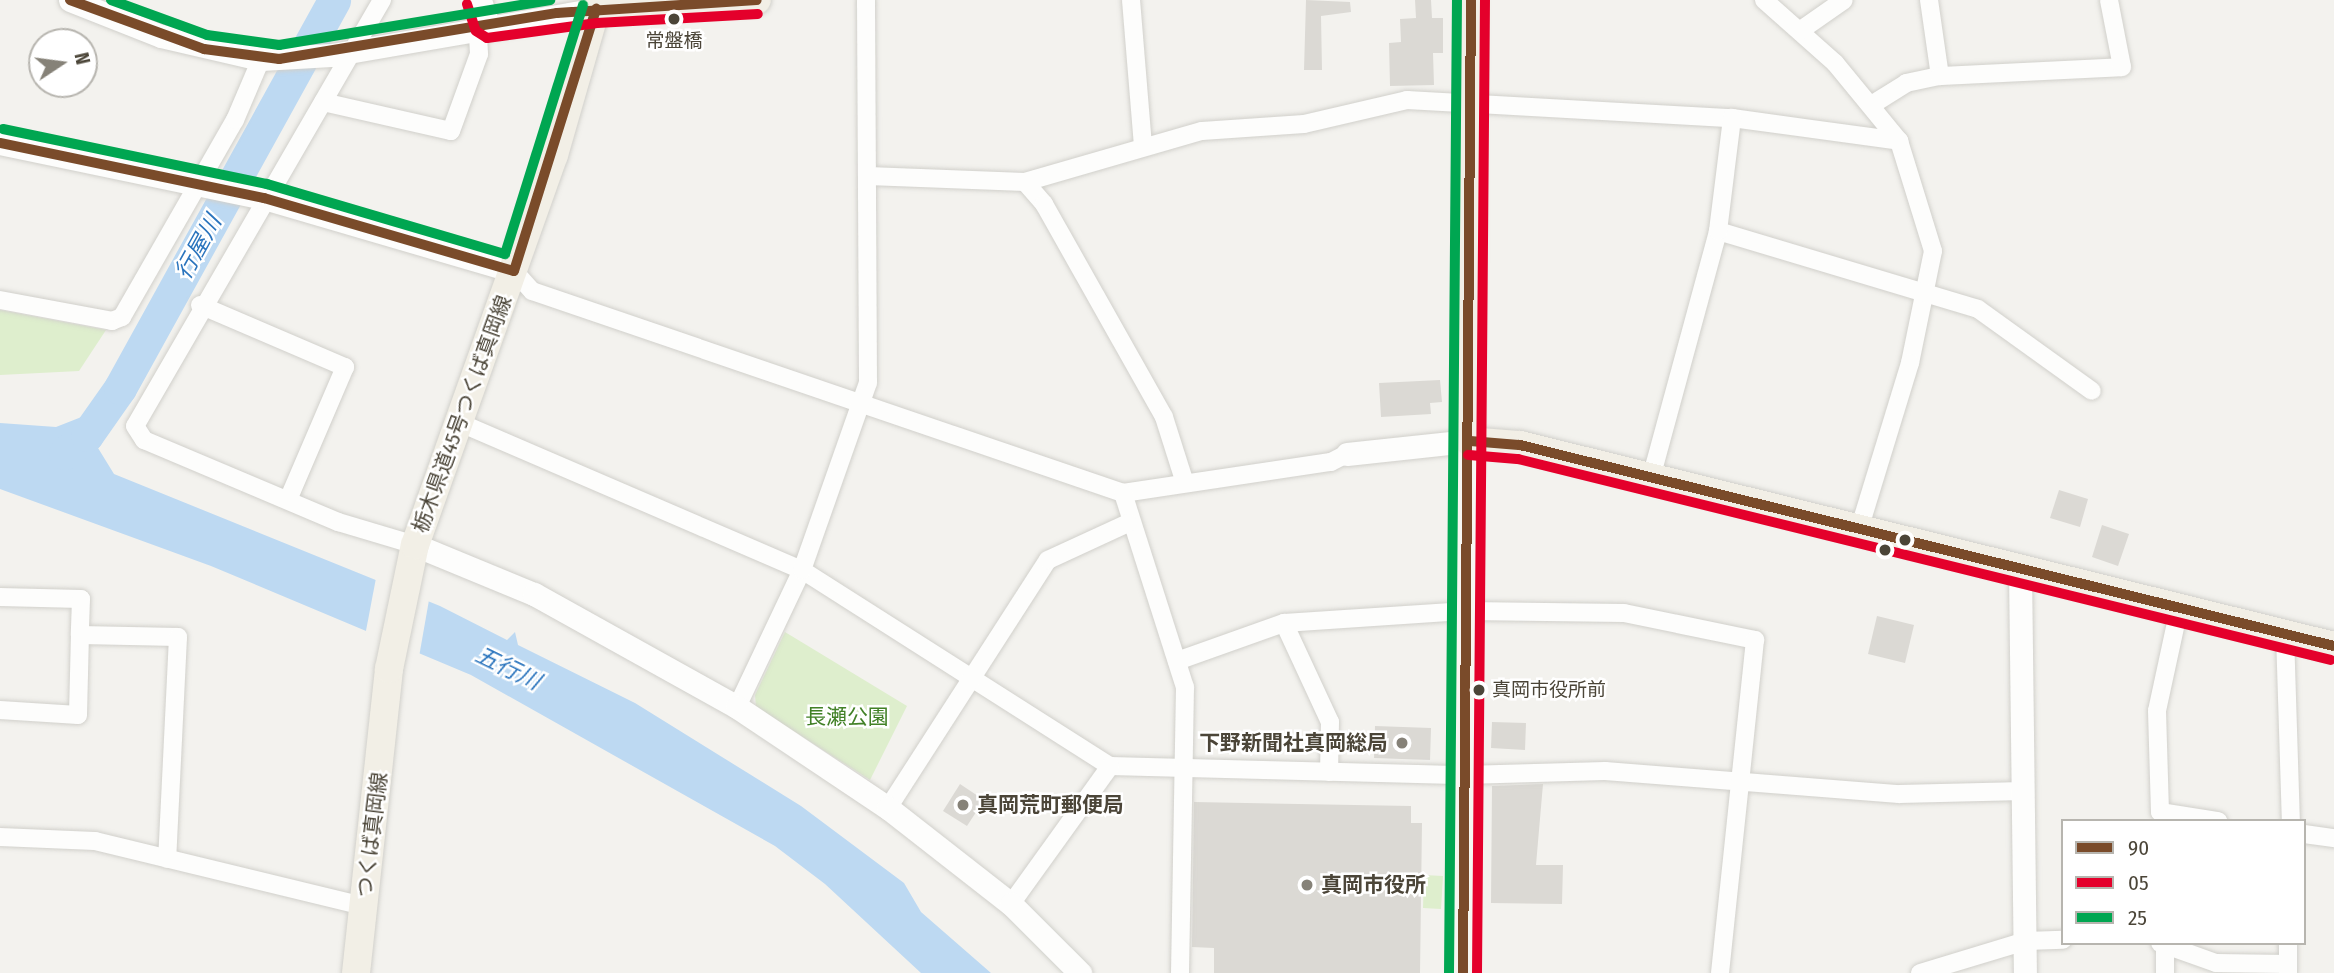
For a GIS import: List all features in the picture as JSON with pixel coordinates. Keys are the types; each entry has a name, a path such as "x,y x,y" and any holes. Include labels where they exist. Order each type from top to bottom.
{"main road":[{"path":"596,9 757,0"},
{"path":"1463,973 1471,0"},
{"name":"栃木県道45号つくば真岡線","path":"388,698 389,669 414,551 514,271 596,9"},
{"path":"1469,441 1503,441 2334,646"},
{"name":"つくば真岡線","path":"356,973 388,698"}],"street":[{"path":"70,0 161,36 270,59 342,53 488,24 596,9"},
{"path":"382,0 342,53 323,102 258,196 135,426 144,440 414,551 534,594 737,707 888,808 1011,904 1080,973"},
{"path":"480,0 488,24"},
{"path":"737,707 802,570 860,405 871,320 866,0"},
{"path":"1131,0 1143,147"},
{"path":"1764,0 1801,30 1873,104 1899,141 1933,251 1926,291 1859,530"},
{"path":"1801,30 1844,0"},
{"path":"1929,0 1940,76"},
{"path":"1873,104 1906,83 1940,76 2122,68 2109,0"},
{"path":"323,102 452,131 479,54 478,37 488,24"},
{"path":"0,300 112,321 122,317 205,184 270,59"},
{"path":"868,176 1025,182 1202,131 1304,124 1390,101 1470,99 1732,118 1899,141"},
{"path":"1651,478 1718,231 1732,118"},
{"path":"0,143 258,196 514,271 532,291 1123,493 1184,480 1331,462 1347,454 1469,441"},
{"path":"1025,182 1044,204 1164,417 1184,480"},
{"path":"1718,231 1926,291 1978,309 2092,391"},
{"path":"200,305 345,367 288,500"},
{"path":"458,422 802,570 1110,765 1465,775 1605,771 1899,794 2024,791"},
{"path":"1123,493 1128,523 1185,687 1180,973"},
{"path":"888,808 1048,560 1128,523"},
{"path":"2020,570 2025,973"},
{"path":"0,597 81,599 78,715 0,710"},
{"path":"2179,609 2157,711 2160,812 2205,819"},
{"path":"1177,661 1284,623 1467,611 1623,613 1755,640 1735,783 1720,973"},
{"path":"1284,623 1329,722 1329,772"},
{"path":"2286,634 2291,819"},
{"path":"80,635 178,637 167,859"},
{"path":"1011,904 1110,765"},
{"path":"2306,834 2334,838"},
{"path":"0,837 95,841 363,906"},
{"path":"1920,973 2025,941 2061,940"},
{"path":"2162,945 2165,973"},
{"path":"2165,945 2216,963 2288,969 2288,945"}],"green space":[{"path":"0,310 106,330 79,371 0,375"},
{"name":"長瀬公園","path":"785,632 907,706 870,780 756,707 755,695"},
{"path":"1424,875 1443,876 1441,909 1423,908"}],"water":[{"name":"五行川","path":"84,416 103,427 98,448 114,474 440,606 507,640 515,632 518,645 635,703 801,806 904,883 921,912 991,973 921,973 825,884 775,846 471,675 211,566 0,489 0,423 56,427"}],"pier":[{"path":"376,578 429,600 419,657 365,636"}],"building":[{"path":"1306,0 1350,2 1351,12 1321,16 1322,70 1304,70"},
{"path":"1415,0 1431,0 1432,18 1443,18 1443,53 1433,53 1434,85 1390,86 1389,43 1401,42 1400,19 1416,18"},
{"path":"1440,380 1442,402 1430,403 1431,414 1381,417 1379,383"},
{"path":"2059,490 2088,499 2080,527 2050,518"},
{"path":"2102,525 2129,534 2118,566 2092,557"},
{"path":"1877,616 1914,625 1905,663 1868,654"},
{"path":"1492,722 1526,723 1525,750 1491,748"},
{"name":"下野新聞社真岡総局","path":"1375,726 1431,728 1430,760 1374,758"},
{"name":"真岡荒町郵便局","path":"960,784 984,800 967,826 943,811"},
{"path":"1543,784 1536,865 1563,865 1562,904 1491,903 1492,786"},
{"name":"真岡市役所","path":"1194,802 1411,806 1411,823 1422,823 1420,973 1214,973 1214,948 1192,947"}],"waterway":[{"name":"行屋川","path":"65,453 87,435 120,388 334,0"}],"transit line":[{"name":"90","path":"70,0 204,49 279,59 557,13 757,0"},
{"name":"25","path":"111,0 207,35 279,45 550,0"},
{"name":"25","path":"1449,973 1457,0"},
{"name":"90","path":"1463,973 1471,0"},
{"name":"05","path":"1477,973 1485,0"},
{"name":"05","path":"467,4 476,31 487,38 597,23 758,14"},
{"name":"25","path":"3,129 267,184 505,254 583,5"},
{"name":"90","path":"0,143 264,198 514,271 596,9"},
{"name":"90","path":"1469,441 1520,445 2334,646"},
{"name":"05","path":"1468,455 1518,459 2331,660"}],"place":[{"name":"常盤橋","path":"674,19"},
{"name":"真岡市役所前","path":"1479,690"},
{"name":"下野新聞社真岡総局","path":"1402,743"},
{"name":"真岡荒町郵便局","path":"963,805"},
{"name":"真岡市役所","path":"1307,885"}]}
